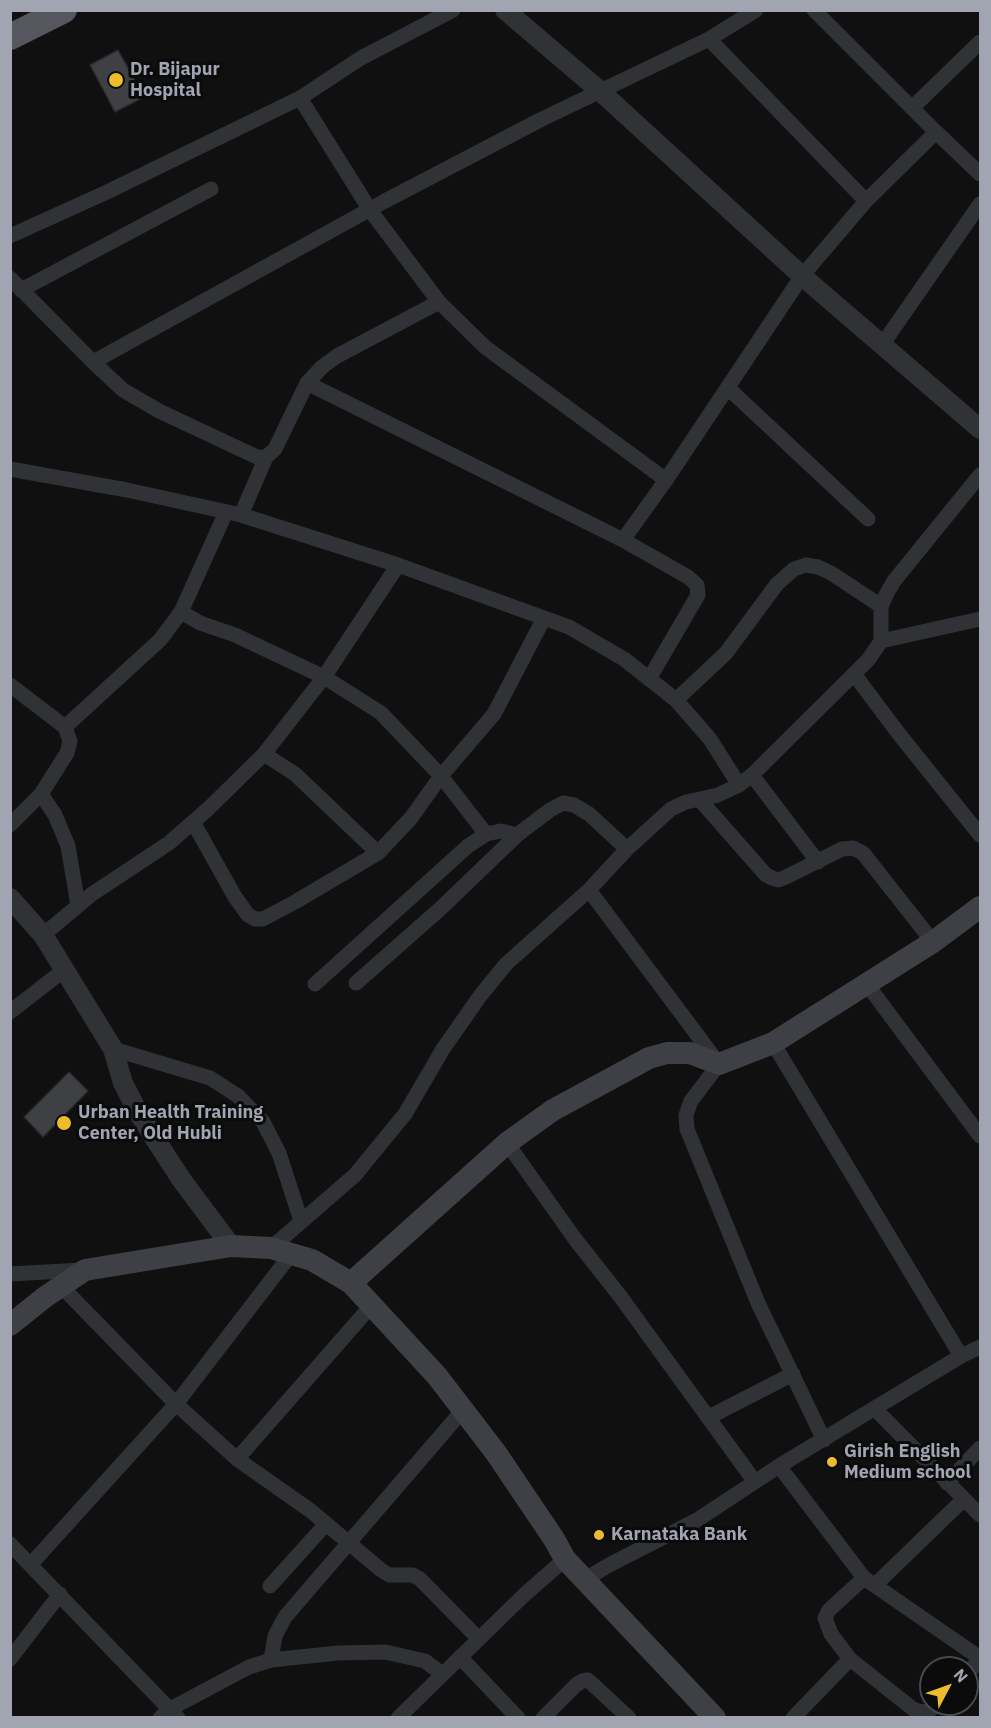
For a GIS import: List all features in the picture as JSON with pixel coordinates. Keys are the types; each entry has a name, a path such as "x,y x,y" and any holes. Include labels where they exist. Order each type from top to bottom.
{"highway":[{"path":"10,37 64,10"}],"main road":[{"path":"351,1284 507,1143 553,1110 649,1058 667,1053 690,1053 719,1064 773,1043 933,942 981,907"},
{"path":"10,1325 85,1270 231,1246 281,1250 312,1260 351,1284 437,1376 496,1453 565,1559 715,1718"}],"street":[{"path":"10,236 107,192 300,98 361,58 453,10"},
{"path":"505,10 600,91 802,276 981,429"},
{"path":"93,362 370,210 542,119 709,39 756,10"},
{"path":"814,10 981,174"},
{"path":"709,39 866,201"},
{"path":"912,108 981,42"},
{"path":"300,98 370,210 439,302 485,347 666,480"},
{"path":"623,540 666,480 802,276 866,201 936,132"},
{"path":"210,189 16,284 123,390 159,411 257,457 266,457"},
{"path":"882,345 981,204"},
{"path":"65,727 160,640 181,612 233,514 266,457 275,449 308,383 322,367 337,356 439,302"},
{"path":"308,383 623,540 688,577 697,585 698,595 649,679"},
{"path":"728,388 868,519"},
{"path":"10,469 128,490 233,514 398,565 569,627 607,648 676,700 710,739 739,785"},
{"path":"31,1564 176,1404 301,1221 355,1175 405,1114 443,1049 480,996 506,964 589,890 627,849 671,809 686,802 718,795 739,785 752,775 868,660 881,641 881,606 894,581 981,475"},
{"path":"43,935 92,894 169,843 236,783 264,754 324,677 398,565"},
{"path":"676,700 726,653 777,584 794,569 806,565 818,567 881,606"},
{"path":"181,612 200,623 235,635 324,677 381,713 441,776 486,834"},
{"path":"193,822 242,909 248,915 255,919 263,919 296,902 378,853 411,818 441,776 494,714 544,618"},
{"path":"881,641 981,619"},
{"path":"854,674 899,734 981,835"},
{"path":"10,685 65,727 70,741 67,753 42,794 10,825"},
{"path":"264,754 295,774 378,853"},
{"path":"752,775 818,862"},
{"path":"42,794 55,815 68,846 78,905"},
{"path":"700,800 766,875 778,880 842,849 853,848 863,853 933,942"},
{"path":"356,983 440,909 517,835 563,803 574,805 588,814 627,849"},
{"path":"315,984 468,846 486,834 501,831 517,835"},
{"path":"589,890 719,1064 691,1101 686,1115 687,1129 758,1303 824,1440"},
{"path":"10,898 43,935 113,1049 123,1083 139,1114 181,1179 231,1246"},
{"path":"12,1009 64,970"},
{"path":"866,983 981,1136"},
{"path":"773,1043 961,1356"},
{"path":"113,1049 210,1078 238,1096 263,1122 279,1153 301,1221"},
{"path":"507,1143 755,1482"},
{"path":"10,1274 85,1270"},
{"path":"62,1286 176,1404 237,1459 326,1524 389,1575 413,1575 420,1579 479,1639"},
{"path":"237,1459 371,1306"},
{"path":"584,1580 697,1520 779,1466 961,1356 981,1347"},
{"path":"709,1417 793,1374"},
{"path":"875,1409 981,1515"},
{"path":"271,1660 278,1627 348,1542 463,1410"},
{"path":"947,1483 981,1448"},
{"path":"779,1466 870,1582 981,1659"},
{"path":"919,1712 850,1659 826,1626 825,1618 829,1610 870,1582 964,1500"},
{"path":"270,1586 326,1524"},
{"path":"10,1544 60,1594 170,1715 249,1667 271,1660 338,1653 385,1652 425,1661 442,1674"},
{"path":"408,1714 442,1674 565,1559"},
{"path":"10,1659 60,1594"},
{"path":"460,1657 518,1718"},
{"path":"792,1718 850,1659"},
{"path":"543,1718 576,1685 588,1680 629,1718"}],"building":[{"path":"118,50 144,97 115,112 90,65"},
{"path":"69,1072 88,1091 43,1137 24,1117"}],"place":[{"name":"Dr. Bijapur Hospital","path":"116,80"},
{"name":"Urban Health Training Center, Old Hubli","path":"64,1123"},
{"name":"Girish English Medium school","path":"832,1462"},
{"name":"Karnataka Bank","path":"599,1535"}]}
